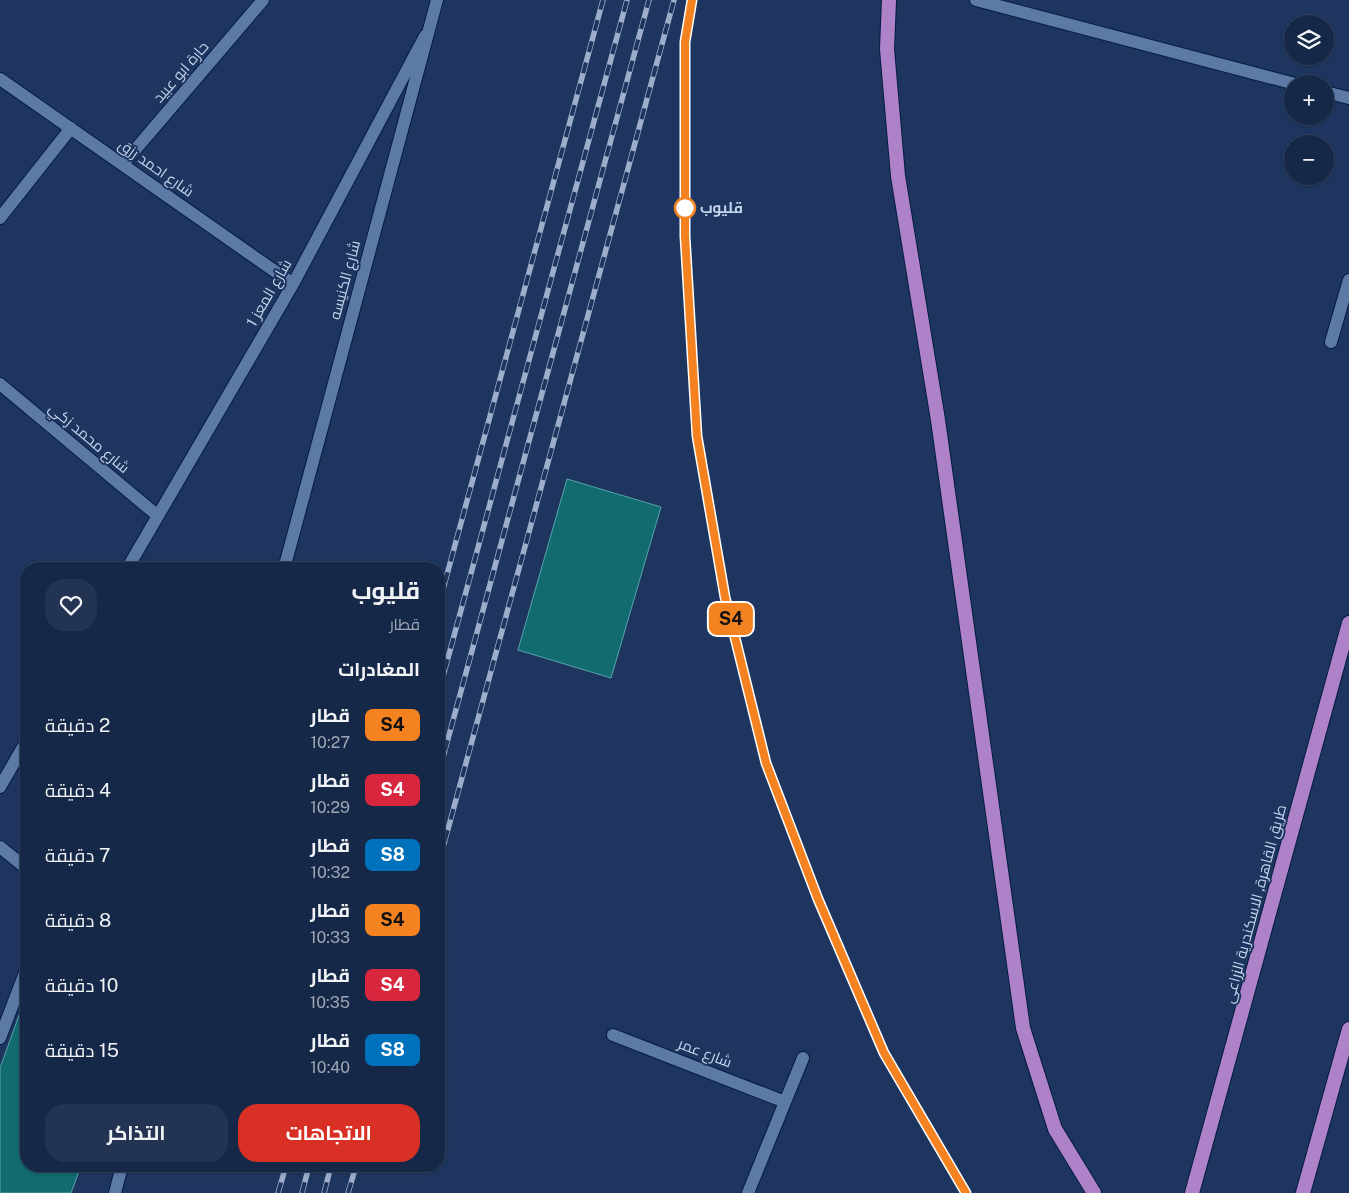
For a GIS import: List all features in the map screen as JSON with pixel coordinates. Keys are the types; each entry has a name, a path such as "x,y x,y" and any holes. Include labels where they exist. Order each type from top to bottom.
{"highway":[{"path":"889,0 887,49 898,176 941,440 1023,1028 1055,1129 1094,1193"},
{"name":"طريق القاهرة, الاسكندرية الزراعى","path":"1192,1193 1349,623"},
{"path":"1303,1193 1349,1029"}],"street":[{"name":"حارة ابو عبيد","path":"123,164 263,0"},
{"name":"شارع الكنيسه","path":"286,562 437,0"},
{"path":"976,0 1284,81"},
{"name":"شارع المعز 1","path":"131,562 293,284 429,27"},
{"name":"شارع احمد رزق","path":"0,78 293,284"},
{"path":"1334,94 1349,98"},
{"path":"0,218 71,128"},
{"path":"1331,342 1349,280"},
{"name":"شارع محمد زكي","path":"0,384 158,516"},
{"path":"0,787 20,752"},
{"path":"0,847 20,863"},
{"path":"0,1038 20,986"},
{"name":"شارع عمر","path":"613,1035 785,1102"},
{"path":"748,1193 803,1058"},
{"path":"115,1193 120,1172"}],"building":[{"path":"567,479 661,507 611,678 518,650"},
{"path":"20,1013 20,1172 79,1172 71,1193 0,1193 0,1068"}],"railway":[{"path":"445,582 603,0"},
{"path":"445,669 627,0"},
{"path":"445,750 649,0"},
{"path":"445,840 674,0"},
{"path":"692,0 685,42 685,236 697,436 725,597 766,763 818,899 884,1053 966,1193"},
{"path":"278,1193 284,1172"},
{"path":"302,1193 307,1172"},
{"path":"324,1193 329,1172"},
{"path":"348,1193 354,1172"}],"train":[{"name":"S4","path":"692,0 685,42 685,236 697,436 725,597 766,763 818,899 884,1053 966,1193"}],"place":[{"name":"قليوب","path":"685,208"}]}
